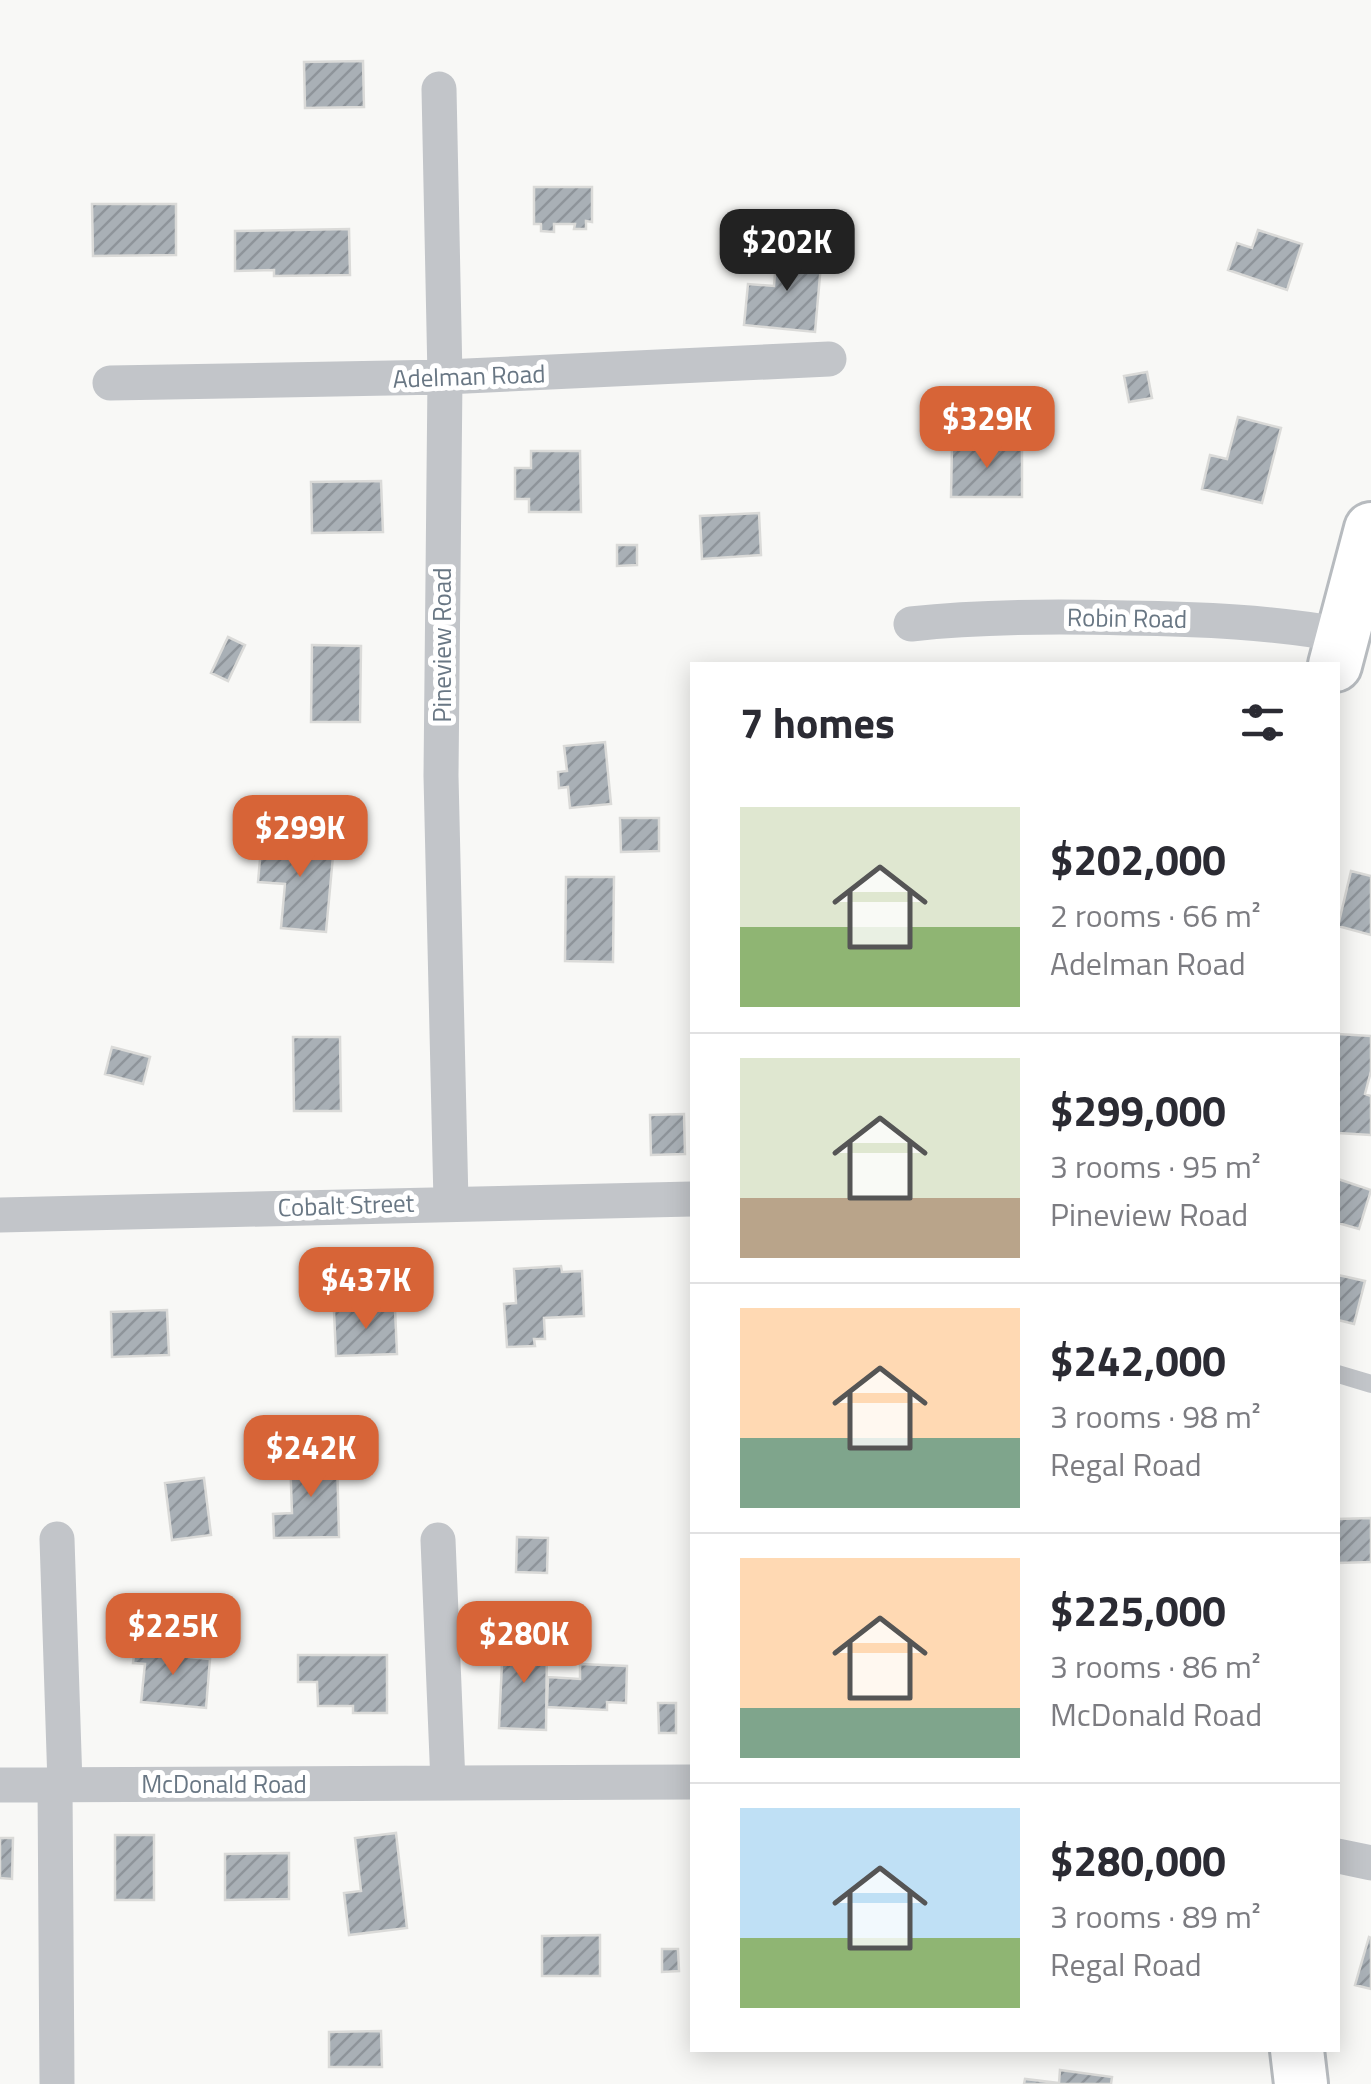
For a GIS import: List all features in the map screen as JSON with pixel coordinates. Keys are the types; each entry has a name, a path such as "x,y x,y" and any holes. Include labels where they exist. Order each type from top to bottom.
{"street":[{"name":"Pineview Road","path":"439,88 444,378 442,776 451,1202"},
{"name":"Adelman Road","path":"110,383 444,378 829,359"},
{"path":"1339,650 1371,529"},
{"name":"Robin Road","path":"911,624 979,616 1262,622 1339,650"},
{"name":"Cobalt Street","path":"0,1215 690,1199"},
{"path":"57,1539 58,2084"},
{"path":"438,1540 448,1783"},
{"name":"McDonald Road","path":"0,1785 690,1782"},
{"path":"1340,1856 1371,1863"},
{"path":"1297,2052 1301,2084"}],"lane":[{"path":"1340,1375 1371,1384"}],"building":[{"path":"363,61 364,107 305,108 304,62"},
{"path":"534,187 592,187 592,222 586,221 586,229 574,229 575,224 554,224 554,232 541,231 541,224 534,224"},
{"path":"92,204 176,204 176,255 93,256"},
{"path":"349,229 350,275 274,276 274,270 235,271 235,231"},
{"path":"1258,230 1302,244 1287,290 1228,270 1237,243 1252,248"},
{"path":"777,249 822,253 815,332 744,325 748,284 774,286"},
{"path":"1147,372 1152,398 1129,402 1124,376"},
{"path":"1238,417 1281,428 1262,503 1202,489 1210,455 1227,459"},
{"path":"952,445 1022,445 1022,497 951,497"},
{"path":"531,451 580,451 581,512 529,512 529,499 515,499 515,468 531,468"},
{"path":"381,481 383,532 312,533 311,482"},
{"path":"759,513 761,555 702,559 700,516"},
{"path":"617,545 637,545 637,565 617,566"},
{"path":"228,637 245,645 228,681 211,673"},
{"path":"312,645 361,646 360,722 311,722"},
{"path":"605,742 611,804 570,808 568,787 559,788 558,772 567,771 564,746"},
{"path":"620,818 659,818 659,851 621,852"},
{"path":"288,824 314,826 312,854 333,856 326,932 281,928 285,884 258,882 261,848 286,851"},
{"path":"1351,871 1371,876 1371,935 1340,927"},
{"path":"566,877 614,877 613,962 565,961"},
{"path":"1340,1034 1371,1036 1371,1071 1365,1094 1371,1096 1371,1135 1340,1133"},
{"path":"293,1037 340,1037 341,1111 294,1111"},
{"path":"112,1047 150,1057 143,1084 105,1074"},
{"path":"684,1114 685,1154 651,1155 650,1115"},
{"path":"1340,1180 1371,1190 1359,1229 1340,1224"},
{"path":"561,1266 562,1272 582,1271 584,1316 544,1318 545,1339 534,1339 535,1346 507,1347 504,1304 516,1303 514,1269"},
{"path":"1340,1275 1365,1281 1354,1324 1340,1320"},
{"path":"395,1309 397,1354 336,1356 334,1311"},
{"path":"167,1310 169,1355 112,1357 111,1312"},
{"path":"337,1457 339,1537 274,1538 273,1514 292,1513 290,1458"},
{"path":"204,1478 211,1535 172,1540 165,1483"},
{"path":"1371,1518 1371,1562 1340,1563 1340,1519"},
{"path":"517,1537 548,1538 547,1573 516,1572"},
{"path":"136,1639 148,1639 147,1653 210,1659 206,1708 141,1702 145,1664 133,1663"},
{"path":"503,1641 547,1644 546,1730 499,1728"},
{"path":"298,1655 387,1655 387,1713 353,1713 353,1706 318,1706 317,1682 298,1682"},
{"path":"580,1664 627,1666 626,1703 607,1702 607,1710 547,1707 548,1677 580,1679"},
{"path":"658,1703 676,1703 676,1733 659,1733"},
{"path":"396,1833 407,1928 349,1935 344,1893 361,1891 355,1838"},
{"path":"115,1835 154,1835 154,1900 115,1900"},
{"path":"0,1838 13,1838 12,1879 0,1878"},
{"path":"289,1853 289,1899 225,1900 225,1854"},
{"path":"600,1935 600,1976 542,1976 542,1936"},
{"path":"1371,1938 1371,1989 1355,1985"},
{"path":"662,1949 678,1949 679,1971 662,1972"},
{"path":"381,2031 382,2067 329,2067 329,2032"},
{"path":"1060,2070 1112,2077 1111,2084 1024,2084 1025,2079 1059,2083"}]}
